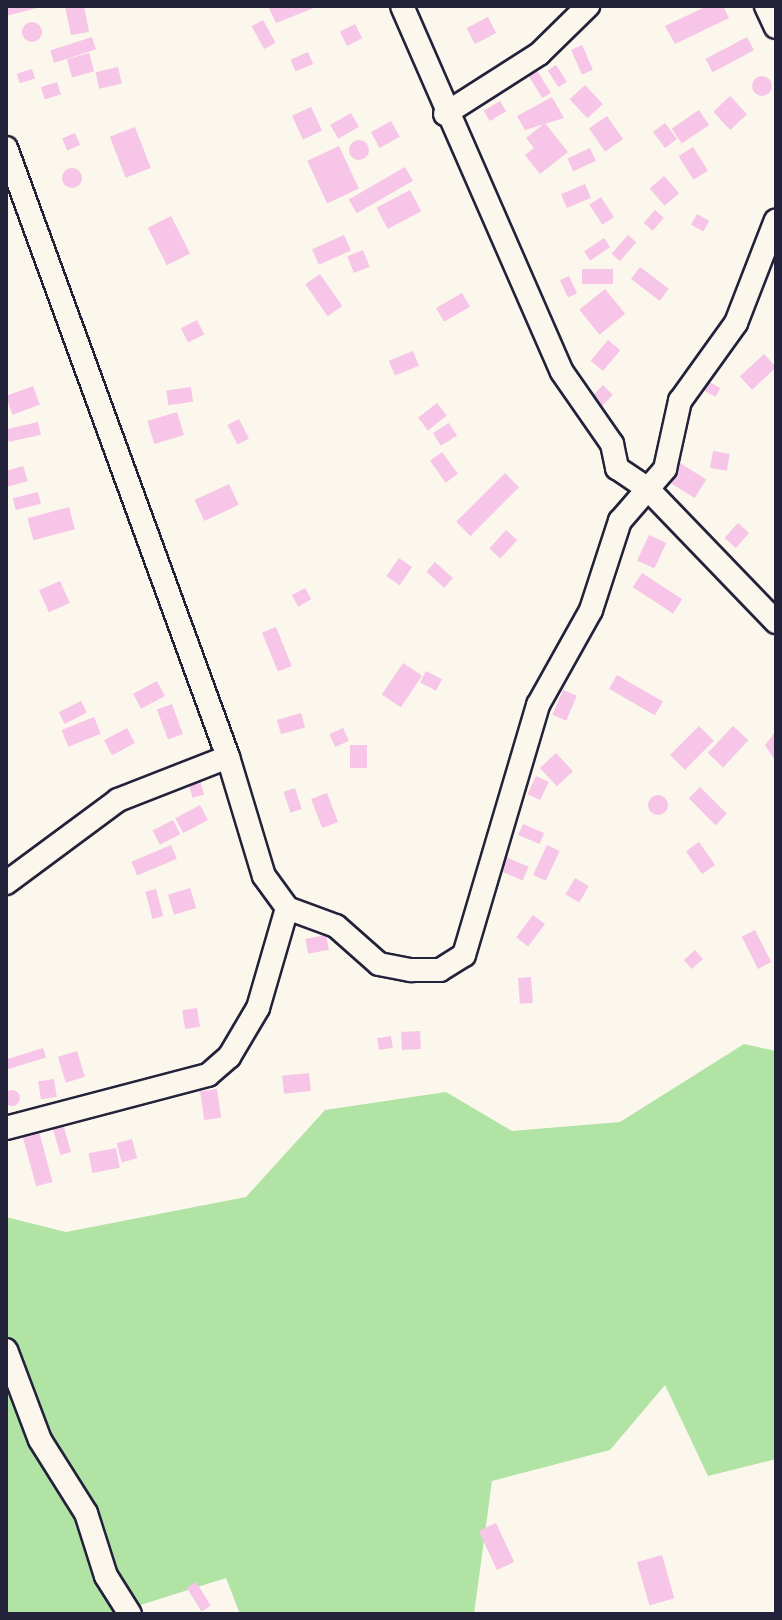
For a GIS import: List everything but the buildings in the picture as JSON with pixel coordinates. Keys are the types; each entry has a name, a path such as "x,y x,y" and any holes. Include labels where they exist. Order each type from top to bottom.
{"street":[{"path":"402,6 445,114 562,372 612,444 617,468 647,488 776,622"},
{"path":"445,114 539,54 588,6"},
{"path":"766,6 776,27"},
{"path":"6,148 228,757 264,876 287,908 336,926 379,964 440,970 464,955 538,705 591,610 620,521 673,454 680,401 736,323 776,220"},
{"path":"6,883 118,800 228,757"},
{"path":"6,1128 208,1075 229,1057 258,1008 287,908"},
{"path":"6,1350 40,1440 86,1513 106,1576 130,1614"}],"green space":[{"path":"744,1044 776,1051 776,1459 708,1476 665,1385 610,1450 492,1481 474,1614 240,1614 226,1578 112,1614 6,1614 6,1217 66,1232 246,1197 325,1110 446,1092 512,1131 620,1122"}]}
